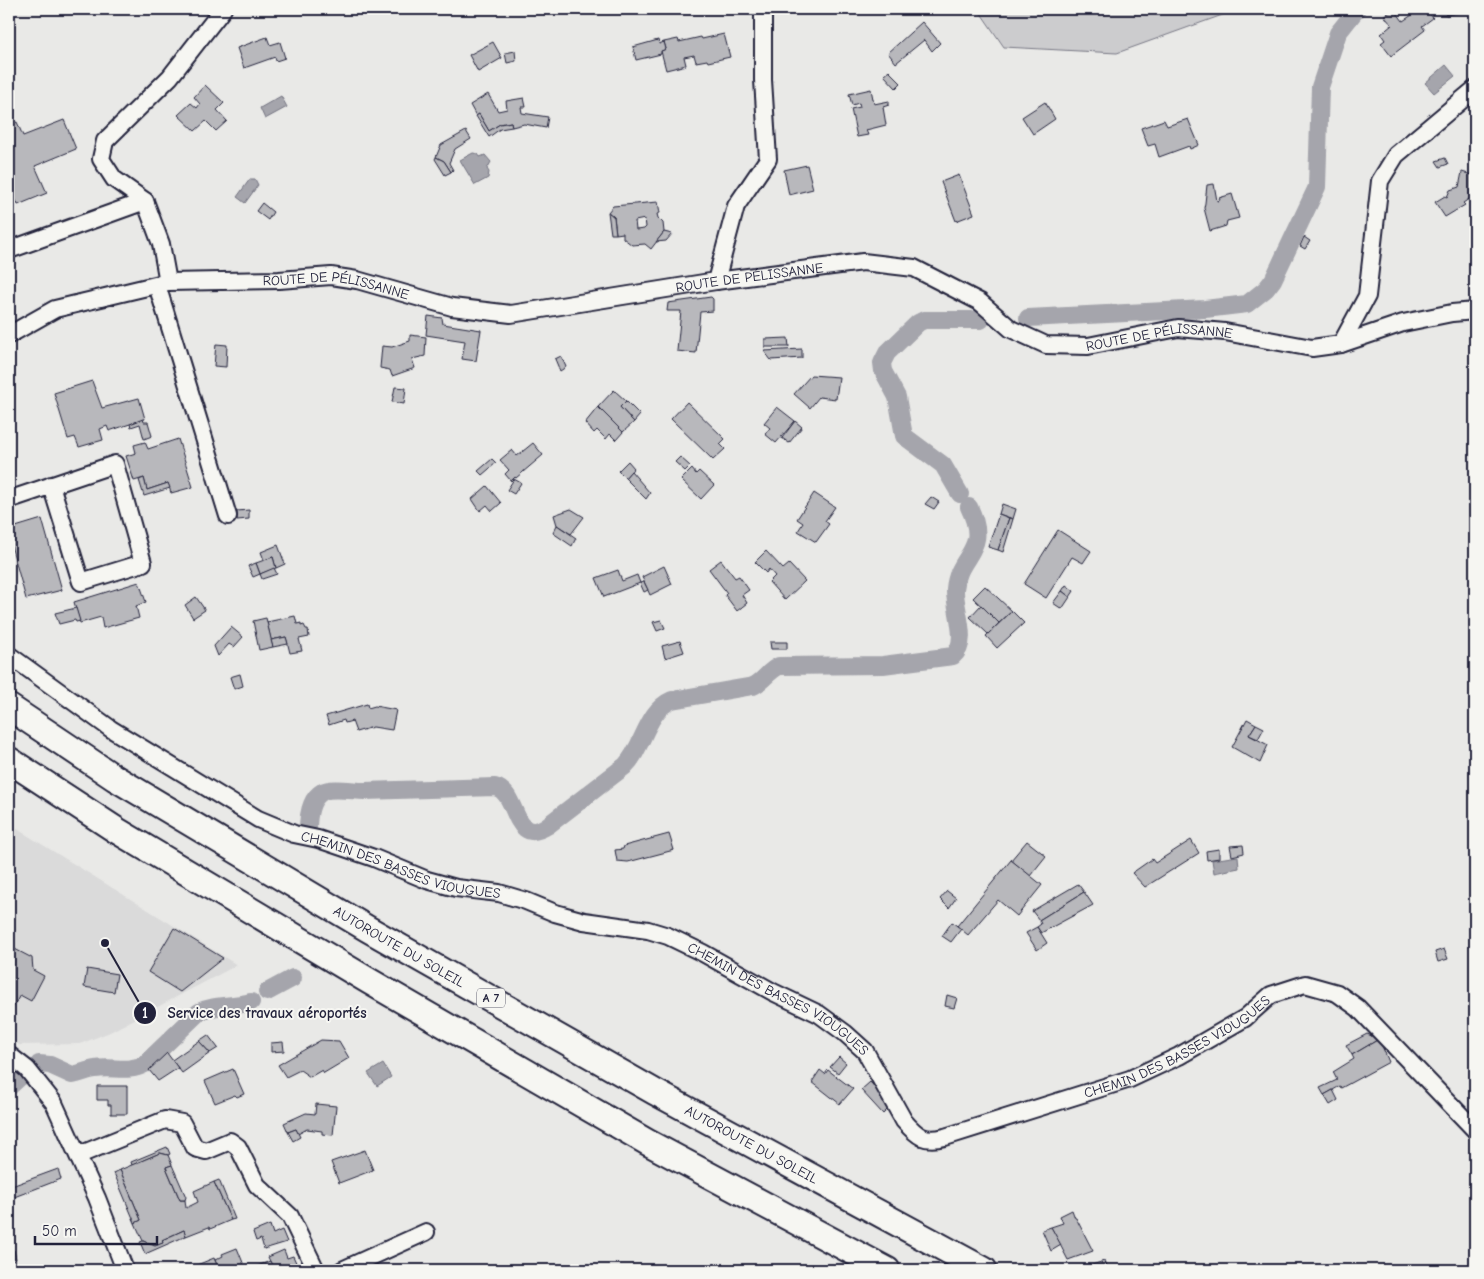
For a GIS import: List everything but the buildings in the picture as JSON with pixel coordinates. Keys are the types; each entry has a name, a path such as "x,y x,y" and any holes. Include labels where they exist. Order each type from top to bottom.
{"highway":[{"name":"AUTOROUTE DU SOLEIL","path":"9,707 115,778 368,928 655,1092 984,1270"},
{"path":"9,760 116,830 420,1010 647,1142 886,1270"}],"street":[{"path":"223,9 170,77 105,141 101,159 114,180 145,201 161,244 162,284 228,516"},
{"path":"716,281 736,206 768,159 763,80 763,9"},
{"path":"1341,344 1367,296 1380,181 1396,155 1475,89"},
{"path":"9,250 145,201"},
{"name":"ROUTE DE PÉLISSANNE","path":"9,335 55,309 162,284 279,280 331,276 357,280 452,307 511,314 716,281 863,262 914,268 980,302 1011,329 1046,345 1088,346 1178,328 1225,332 1312,348 1341,344 1403,323 1452,313 1475,311"},
{"path":"9,499 51,485 115,464 143,563 81,582 51,485"},
{"name":"CHEMIN DES BASSES VIOUGUES","path":"9,656 111,729 258,819 294,834 318,839 374,858 427,880 456,888 499,893 556,913 584,920 648,930 668,936 704,953 773,992 819,1014 845,1033 865,1051 904,1121 912,1130 932,1140 1130,1079 1179,1056 1246,1018 1271,994 1305,984 1337,993 1358,1008 1475,1130"},
{"path":"9,1055 27,1069 54,1103 97,1198 125,1270"},
{"path":"78,1155 165,1120 182,1122 195,1148 206,1151 230,1141 238,1147 257,1185 290,1216 316,1270"},
{"path":"342,1270 426,1232"}],"shaded area":[{"path":"978,9 1239,9 1117,53 1004,47"},
{"path":"1446,65 1455,76 1434,93 1425,83"},
{"path":"281,96 287,107 265,119 260,108"},
{"path":"473,153 478,154 480,157 485,155 491,162 487,169 489,172 488,178 475,185 460,160"},
{"path":"250,179 255,179 258,185 245,203 237,197"},
{"path":"9,824 237,965 110,1032 80,1044 19,1045 9,1038"},
{"path":"1238,856 1239,868 1214,873 1212,860"},
{"path":"383,1064 391,1077 377,1086 368,1073"}],"waterway":[{"path":"1028,318 1205,309 1247,304 1266,289 1273,280 1317,187 1320,87 1338,33 1357,9"},
{"path":"960,494 943,465 904,436 897,397 883,371 882,363 887,353 918,323 924,320 981,320"},
{"path":"308,830 312,804 318,795 326,791 337,789 364,791 495,787 503,791 508,798 521,825 527,830 536,831 547,826 625,766 637,749 656,712 672,700 753,686 779,666 883,665 953,656 958,650 961,634 955,597 957,577 975,543 977,534 969,507"},
{"path":"267,992 293,978"},
{"path":"39,1064 50,1065 72,1075 95,1069 139,1067 145,1064 199,1012 205,1009 251,1002"},
{"path":"9,1087 20,1077"}],"place":[{"name":"Service des travaux aéroportés","path":"105,943"}]}
